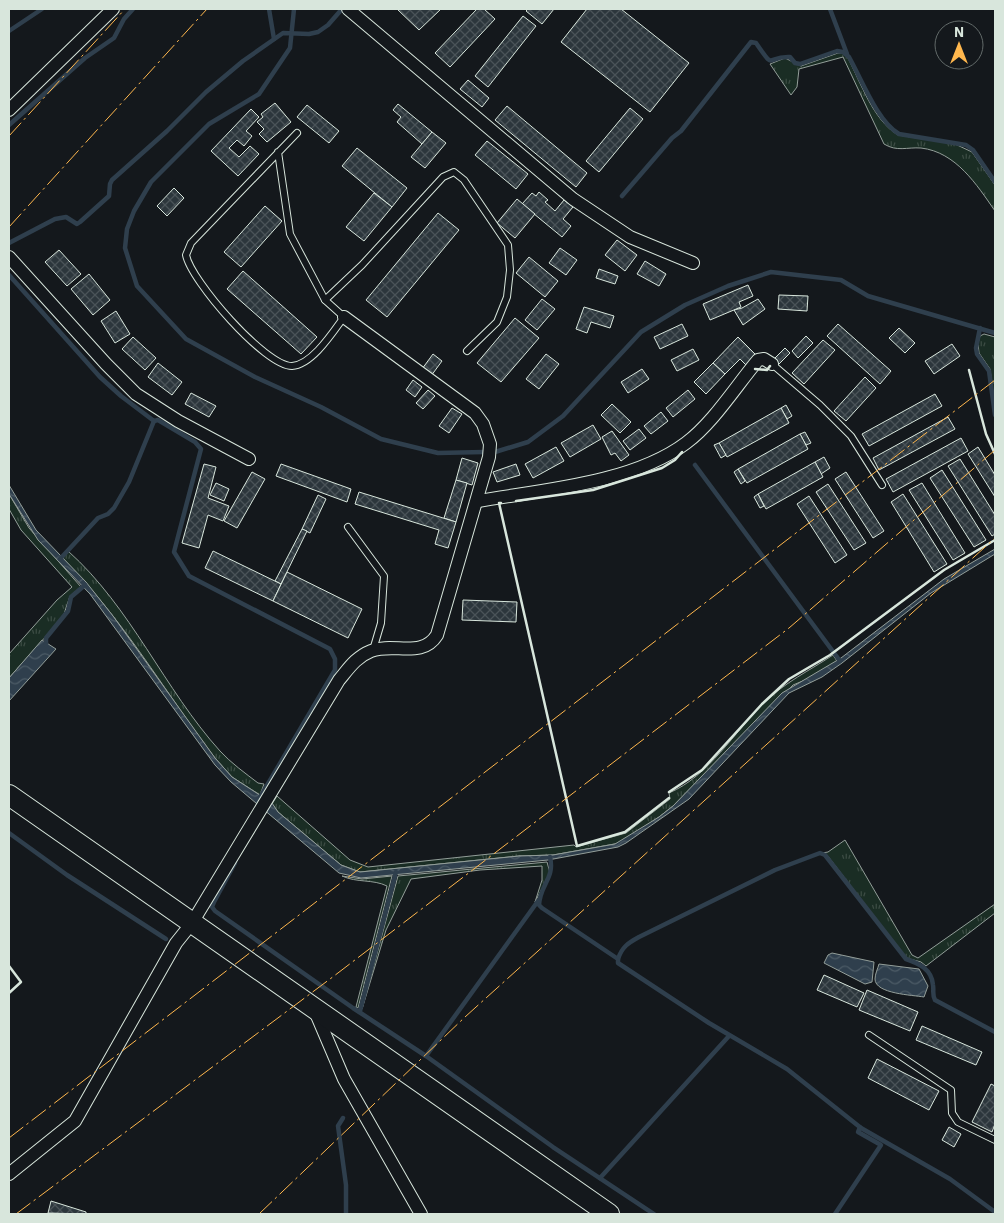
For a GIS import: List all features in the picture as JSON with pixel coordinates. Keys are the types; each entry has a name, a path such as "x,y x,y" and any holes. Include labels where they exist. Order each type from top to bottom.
{"main road":[{"path":"9,794 609,1214"}],"street":[{"path":"9,110 113,9"},
{"path":"348,9 573,199 630,236 693,264"},
{"path":"9,257 106,364 136,394 178,421 249,459"},
{"path":"9,1174 76,1121 176,943 192,923 340,680 356,659 373,650 422,648 432,643 437,635 478,501 490,444 475,414 344,317"},
{"path":"478,501 571,486 624,473 667,454 698,433 758,360 764,359 772,364"},
{"path":"314,1008 344,1079 421,1214"}],"lane":[{"path":"278,152 290,234 324,300 344,317 323,346 305,361 292,366 278,363 213,301 187,264 186,255 191,243 278,152 297,133"},
{"path":"324,300 362,265 443,177 454,172 464,180 508,245 510,270 507,297 497,322 467,352"},
{"path":"772,364 851,436 882,486"},
{"path":"348,526 384,576 381,623 373,650"},
{"path":"869,1035 951,1090 952,1113 958,1122 995,1140"}],"green space":[{"path":"843,53 848,58 875,111 881,120 898,135 955,144 972,152 995,185 995,211 964,171 945,156 921,148 898,149 884,144 843,57 799,69 797,87 791,95 770,64 785,58 801,66"},
{"path":"984,334 995,337 995,409 990,369 979,353 978,343 980,336"},
{"path":"9,494 29,528 81,587 70,596 63,617 9,678 9,654 57,600 72,587 21,530 9,509"},
{"path":"68,551 110,597 181,701 220,751 233,764 258,783 264,784 260,795 232,777 215,758 104,605 62,558"},
{"path":"833,655 837,661 810,678 793,685 673,806 620,843 553,855 519,856 360,872 341,865 278,812 272,804 277,796 350,860 368,867 574,845 576,847 626,833 670,799 669,793 696,776 709,765 753,714 772,696"},
{"path":"845,840 912,955 918,958 995,904 995,913 926,966 921,962 906,958 827,855 822,853 828,852"},
{"path":"547,862 550,873 535,902 542,880 542,866 480,870 411,879 386,930 362,1009 398,876"},
{"path":"342,876 362,879 392,876 358,1008 356,1007 387,886 376,882 353,880"}],"water":[{"path":"9,485 36,530 86,582 113,616 215,758 232,777 272,803 278,812 341,865 360,872 519,856 553,855 615,844 659,817 673,806 782,693 841,658 944,579 995,549 995,554 931,593 822,677 789,693 689,799 626,843 618,847 548,860 361,878 339,873 231,782 215,765 90,594 38,540 9,494"},
{"path":"42,640 56,649 9,701 9,678"},
{"path":"832,953 874,962 872,982 865,984 824,963 828,955"},
{"path":"879,964 919,969 928,986 924,997 895,993 881,988 875,979"}],"building":[{"path":"397,9 441,9 419,30"},
{"path":"477,9 484,9 495,19 450,67 435,53"},
{"path":"528,9 554,9 542,24 526,11"},
{"path":"587,9 621,9 689,63 650,112 561,42"},
{"path":"523,16 536,26 488,87 475,76"},
{"path":"468,80 489,98 482,107 460,89"},
{"path":"275,103 291,122 267,142 259,134 264,129 257,122 263,117 261,114"},
{"path":"398,104 432,132 422,144 397,122 401,117 393,110"},
{"path":"307,105 339,131 329,143 297,117"},
{"path":"507,106 587,173 576,187 495,120"},
{"path":"630,108 643,119 599,172 586,161"},
{"path":"251,109 259,117 246,131 252,136 244,146 237,140 229,148 239,157 250,146 259,154 238,176 211,151"},
{"path":"432,132 446,143 425,168 411,157"},
{"path":"487,141 528,174 516,189 475,155"},
{"path":"357,148 407,188 392,207 342,166"},
{"path":"174,188 184,198 167,216 157,206"},
{"path":"539,192 548,200 545,202 555,211 564,200 573,207 563,219 571,226 562,237 522,204 532,193 536,196"},
{"path":"374,193 392,207 364,241 346,227"},
{"path":"517,199 535,214 515,238 497,223"},
{"path":"265,206 282,221 241,267 224,252"},
{"path":"438,213 459,230 387,317 366,300"},
{"path":"617,240 637,255 625,271 605,255"},
{"path":"560,248 577,260 566,275 549,263"},
{"path":"59,250 81,274 67,286 45,262"},
{"path":"529,257 558,281 545,297 516,273"},
{"path":"645,261 666,274 659,286 637,274"},
{"path":"599,269 618,276 615,284 596,278"},
{"path":"243,271 317,337 301,354 227,289"},
{"path":"89,274 110,300 93,315 71,289"},
{"path":"748,285 753,296 739,302 741,307 710,320 703,304"},
{"path":"779,295 808,296 807,311 778,309"},
{"path":"542,299 555,309 537,330 525,320"},
{"path":"758,299 765,309 743,325 734,310 742,308"},
{"path":"584,307 614,316 610,328 591,322 587,333 576,329"},
{"path":"116,311 130,334 115,343 101,321"},
{"path":"515,318 539,338 501,382 477,363"},
{"path":"682,324 688,336 660,349 654,337"},
{"path":"838,324 891,371 880,384 827,336"},
{"path":"899,328 915,343 905,353 889,338"},
{"path":"806,336 813,343 798,358 792,351"},
{"path":"133,337 156,358 145,370 122,349"},
{"path":"738,337 756,355 746,365 740,359 725,374 713,363"},
{"path":"823,340 835,350 804,384 792,373"},
{"path":"952,344 960,356 934,374 925,361"},
{"path":"785,348 790,353 779,364 774,359"},
{"path":"693,349 699,360 677,371 671,360"},
{"path":"433,354 442,361 431,376 422,369"},
{"path":"546,354 559,364 539,389 526,379"},
{"path":"158,363 182,382 172,395 148,377"},
{"path":"713,363 725,374 706,394 694,382"},
{"path":"642,369 649,379 628,393 621,382"},
{"path":"865,377 876,388 846,421 834,411"},
{"path":"413,380 422,387 415,397 406,390"},
{"path":"428,390 435,396 423,409 416,403"},
{"path":"688,390 695,399 673,417 666,408"},
{"path":"191,393 216,406 209,417 185,404"},
{"path":"935,394 942,406 869,446 862,434"},
{"path":"612,404 631,422 620,433 601,415"},
{"path":"786,405 792,416 787,419 781,408"},
{"path":"452,408 462,414 449,433 439,426"},
{"path":"781,408 789,423 727,457 719,443"},
{"path":"661,412 668,421 651,434 644,426"},
{"path":"948,417 955,429 879,470 873,458"},
{"path":"593,425 601,439 570,457 561,443"},
{"path":"639,429 646,438 630,450 623,441"},
{"path":"612,431 629,455 621,461 615,453 611,455 602,437"},
{"path":"805,432 811,443 806,445 800,434"},
{"path":"800,434 808,449 747,483 738,469"},
{"path":"961,438 968,451 893,492 886,479"},
{"path":"719,443 726,455 721,458 714,445"},
{"path":"556,447 564,461 533,478 525,464"},
{"path":"978,447 995,475 995,497 968,454"},
{"path":"824,457 830,468 821,474 815,462"},
{"path":"462,458 478,463 472,485 456,480"},
{"path":"960,459 995,515 995,534 992,536 948,466"},
{"path":"815,462 823,477 766,509 758,494"},
{"path":"204,464 216,467 208,498 229,506 223,521 208,515 199,548 182,543"},
{"path":"281,464 351,489 347,502 276,476"},
{"path":"516,464 520,475 497,482 493,472"},
{"path":"738,469 745,481 741,484 734,472"},
{"path":"942,470 986,540 974,547 930,478"},
{"path":"252,472 265,479 237,528 224,521"},
{"path":"846,472 884,531 873,538 835,479"},
{"path":"456,480 467,483 456,522 444,518"},
{"path":"216,483 229,489 224,501 210,495"},
{"path":"922,483 965,553 953,560 909,490"},
{"path":"828,484 866,543 854,550 816,492"},
{"path":"359,492 456,522 448,548 435,544 439,530 355,504"},
{"path":"758,494 764,506 760,508 754,497"},
{"path":"903,494 947,564 934,572 891,502"},
{"path":"318,495 326,499 310,533 302,529"},
{"path":"809,496 847,555 835,563 797,504"},
{"path":"302,529 307,531 281,584 275,581"},
{"path":"213,551 281,584 273,601 205,568"},
{"path":"287,572 362,609 348,638 273,601"},
{"path":"463,600 517,602 516,622 462,620"},
{"path":"824,975 864,993 857,1007 817,990"},
{"path":"867,990 918,1012 910,1031 859,1010"},
{"path":"922,1026 982,1052 976,1065 916,1040"},
{"path":"877,1059 939,1091 929,1110 868,1078"},
{"path":"991,1084 995,1086 995,1124 992,1132 972,1122"},
{"path":"949,1127 961,1134 954,1147 942,1140"},
{"path":"51,1201 86,1212 86,1214 48,1213"}],"waterway":[{"path":"9,31 42,9"},
{"path":"9,125 85,58 114,38 124,19 133,9"},
{"path":"269,9 274,39"},
{"path":"294,9 290,48 259,94 209,124 151,182 134,211 127,229 125,248 137,286 186,339 255,377 321,407 381,439 438,453 484,452"},
{"path":"9,243 55,219 66,217 77,224 80,222 109,196 112,180 167,131 206,92 243,61 283,33 309,34 318,32 328,25 342,9"},
{"path":"830,9 847,54"},
{"path":"622,196 672,138 681,131 751,42 756,43 771,61 782,57 790,57 795,63 800,64 837,51 843,52 849,57 877,110 891,128 899,134 966,145 973,150 995,182"},
{"path":"495,452 528,442 563,416 641,332 685,305 728,286 771,272 841,280 868,296 995,333"},
{"path":"9,275 100,377 154,421 158,420 195,442 201,449 174,552 189,576 330,649 335,659 335,670 259,799"},
{"path":"980,328 976,348 977,354 989,371 995,415"},
{"path":"60,559 98,518 108,514 114,508 129,482 154,421"},
{"path":"695,465 840,661"},
{"path":"46,645 46,638 68,611 71,597 85,585"},
{"path":"9,833 67,875 166,939"},
{"path":"618,959 621,951 639,937 775,870 820,853 825,855 906,959 920,965 927,971 932,979 935,1000 995,1032"},
{"path":"550,857 551,871 540,898 539,905 542,908 618,959 618,963 709,1023 787,1069 861,1128 950,1179 995,1212"},
{"path":"235,863 214,902 212,907 215,911 353,1008 426,1056 553,1147 654,1214"},
{"path":"360,1011 396,872"},
{"path":"426,1056 538,901"},
{"path":"600,1178 729,1036"},
{"path":"343,1118 338,1126 346,1185 346,1214"},
{"path":"835,1214 881,1145 858,1132 860,1127"}],"wall":[{"path":"755,369 767,370 770,366"},
{"path":"969,370 986,434 995,454"},
{"path":"516,501 593,490 662,468 675,460 682,452"},
{"path":"501,503 499,503 577,846 625,832 669,798"},
{"path":"669,792 702,770 762,704 789,679 830,655 944,570 995,540"},
{"path":"9,966 21,982 9,993"}],"power":[{"path":"9,136 125,9"},
{"path":"9,227 207,9"},
{"path":"9,1138 995,380"},
{"path":"16,1214 334,976 789,628 995,450"},
{"path":"259,1214 465,1017 995,538"}]}
